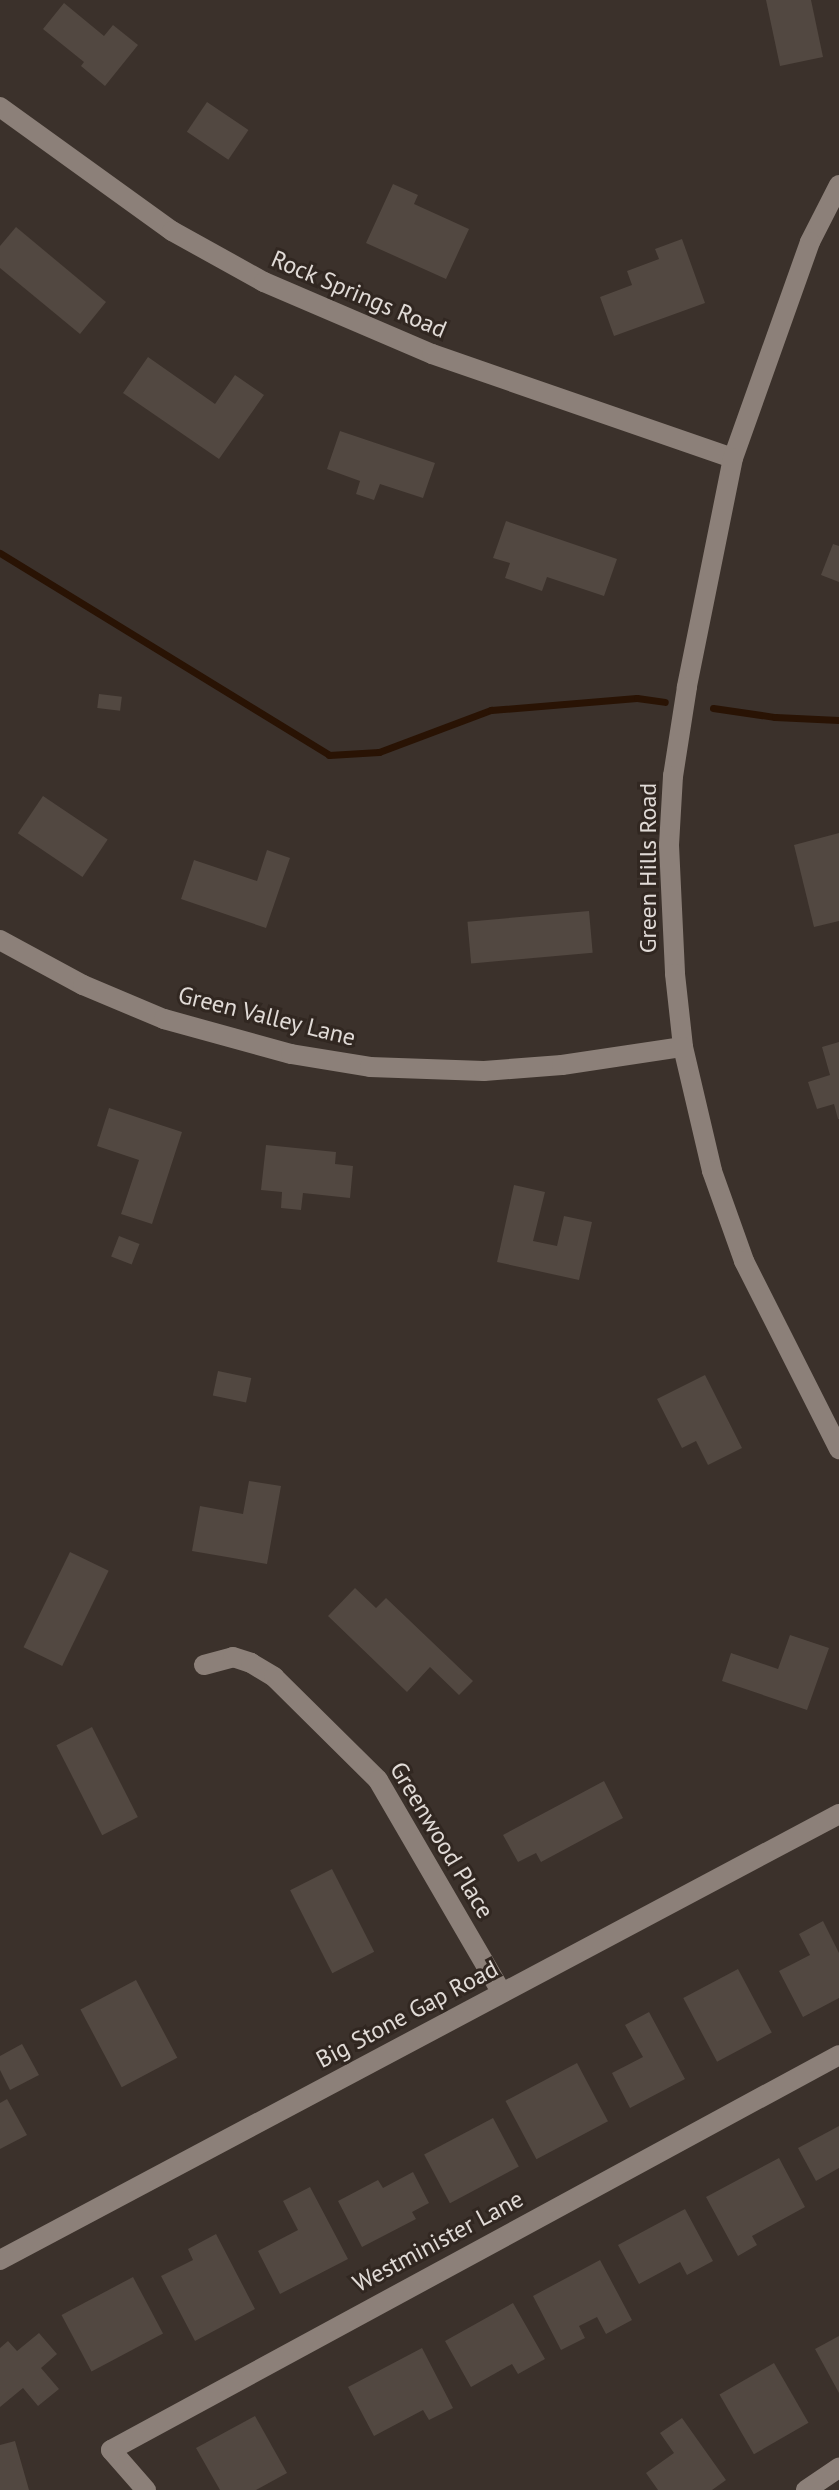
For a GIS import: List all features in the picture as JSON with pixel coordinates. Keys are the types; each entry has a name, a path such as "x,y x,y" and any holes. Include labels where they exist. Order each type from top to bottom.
{"street":[{"name":"Rock Springs Road","path":"0,107 172,231 264,282 432,354 733,458"},
{"name":"Green Hills Road","path":"839,185 810,242 733,458 704,591 673,776 671,913 683,1047 726,1216 839,1449"},
{"name":"Green Valley Lane","path":"0,940 83,985 164,1019 291,1054 370,1067 484,1071 562,1065 683,1047"},
{"name":"Greenwood Place","path":"204,1665 233,1657 251,1663 274,1677 378,1780 502,1993"},
{"name":"Big Stone Gap Road","path":"0,2260 839,1814"},
{"name":"Westminister Lane","path":"146,2490 111,2450 839,2055"},
{"path":"806,2490 839,2468"}],"building":[{"path":"766,0 811,0 823,57 780,66"},
{"path":"64,3 104,36 113,25 138,45 105,86 81,66 84,62 43,29"},
{"path":"207,102 248,130 228,160 187,132"},
{"path":"393,184 418,195 414,204 469,229 446,279 366,243"},
{"path":"16,227 106,302 80,334 0,268 0,246"},
{"path":"682,239 705,303 614,336 600,297 632,285 627,271 659,259 655,249"},
{"path":"148,357 215,404 235,375 264,395 219,459 123,393"},
{"path":"340,431 435,463 423,498 380,484 374,500 356,494 360,481 327,469"},
{"path":"506,521 617,559 604,596 547,577 542,591 505,578 510,563 493,558"},
{"path":"833,544 839,546 839,582 821,575"},
{"path":"99,694 122,697 120,711 97,708"},
{"path":"43,796 108,840 83,877 18,833"},
{"path":"839,833 839,921 814,927 794,845"},
{"path":"267,850 290,858 266,928 181,899 194,860 257,881"},
{"path":"589,911 593,953 471,963 467,922"},
{"path":"839,1042 838,1119 834,1104 817,1109 808,1082 830,1075 822,1047"},
{"path":"109,1108 182,1132 152,1224 121,1214 139,1160 97,1146"},
{"path":"266,1145 336,1152 335,1164 353,1166 350,1198 303,1193 301,1210 281,1208 282,1192 261,1190"},
{"path":"514,1185 545,1192 533,1241 557,1246 564,1216 592,1222 579,1280 497,1262"},
{"path":"119,1236 140,1244 132,1264 111,1257"},
{"path":"218,1371 251,1378 246,1403 213,1395"},
{"path":"705,1375 742,1448 708,1465 696,1441 682,1448 657,1399"},
{"path":"249,1481 281,1486 267,1564 192,1551 200,1506 243,1514"},
{"path":"70,1552 109,1571 62,1666 24,1647"},
{"path":"355,1588 376,1608 386,1598 473,1681 459,1695 430,1667 407,1692 328,1616"},
{"path":"790,1635 829,1648 807,1710 722,1681 731,1653 778,1669"},
{"path":"92,1727 138,1817 102,1835 56,1745"},
{"path":"604,1781 623,1818 541,1862 536,1853 518,1862 503,1835"},
{"path":"332,1869 374,1952 332,1973 290,1890"},
{"path":"823,1921 839,1953 839,1998 803,2017 779,1971 810,1955 799,1934"},
{"path":"738,1969 772,2033 717,2062 683,1998"},
{"path":"136,1980 177,2058 122,2087 80,2010"},
{"path":"649,2012 685,2079 630,2108 612,2073 643,2057 625,2025"},
{"path":"22,2044 39,2075 10,2090 0,2070 0,2056"},
{"path":"577,2063 608,2121 536,2159 505,2101"},
{"path":"7,2099 27,2135 0,2149 0,2103"},
{"path":"493,2118 519,2167 450,2203 424,2155"},
{"path":"839,2126 839,2168 816,2181 798,2148"},
{"path":"779,2158 805,2207 752,2236 757,2245 738,2256 706,2197"},
{"path":"413,2172 429,2203 412,2212 416,2219 362,2247 338,2201 378,2180 383,2188"},
{"path":"310,2187 348,2259 280,2294 258,2251 298,2230 283,2201"},
{"path":"685,2209 713,2261 687,2275 680,2262 639,2284 618,2245"},
{"path":"216,2234 255,2309 195,2341 161,2276 193,2260 188,2249"},
{"path":"600,2260 632,2320 606,2334 597,2317 579,2326 585,2338 561,2350 533,2296"},
{"path":"133,2277 163,2334 92,2372 61,2315"},
{"path":"513,2303 545,2359 518,2374 512,2364 471,2387 445,2341"},
{"path":"39,2333 57,2354 41,2368 59,2389 38,2406 23,2388 0,2407 0,2348 8,2341 17,2351"},
{"path":"839,2336 839,2393 815,2349"},
{"path":"422,2348 453,2408 429,2420 423,2410 374,2436 348,2387"},
{"path":"774,2363 808,2423 754,2454 719,2394"},
{"path":"255,2416 287,2473 256,2490 220,2490 196,2448"},
{"path":"682,2418 726,2480 712,2490 658,2490 646,2473 674,2453 660,2433"},
{"path":"15,2441 29,2490 0,2490 0,2445"}],"waterway":[{"path":"0,553 329,755 379,752 491,710 637,698 665,702"},
{"path":"713,708 775,717 839,720"}]}
